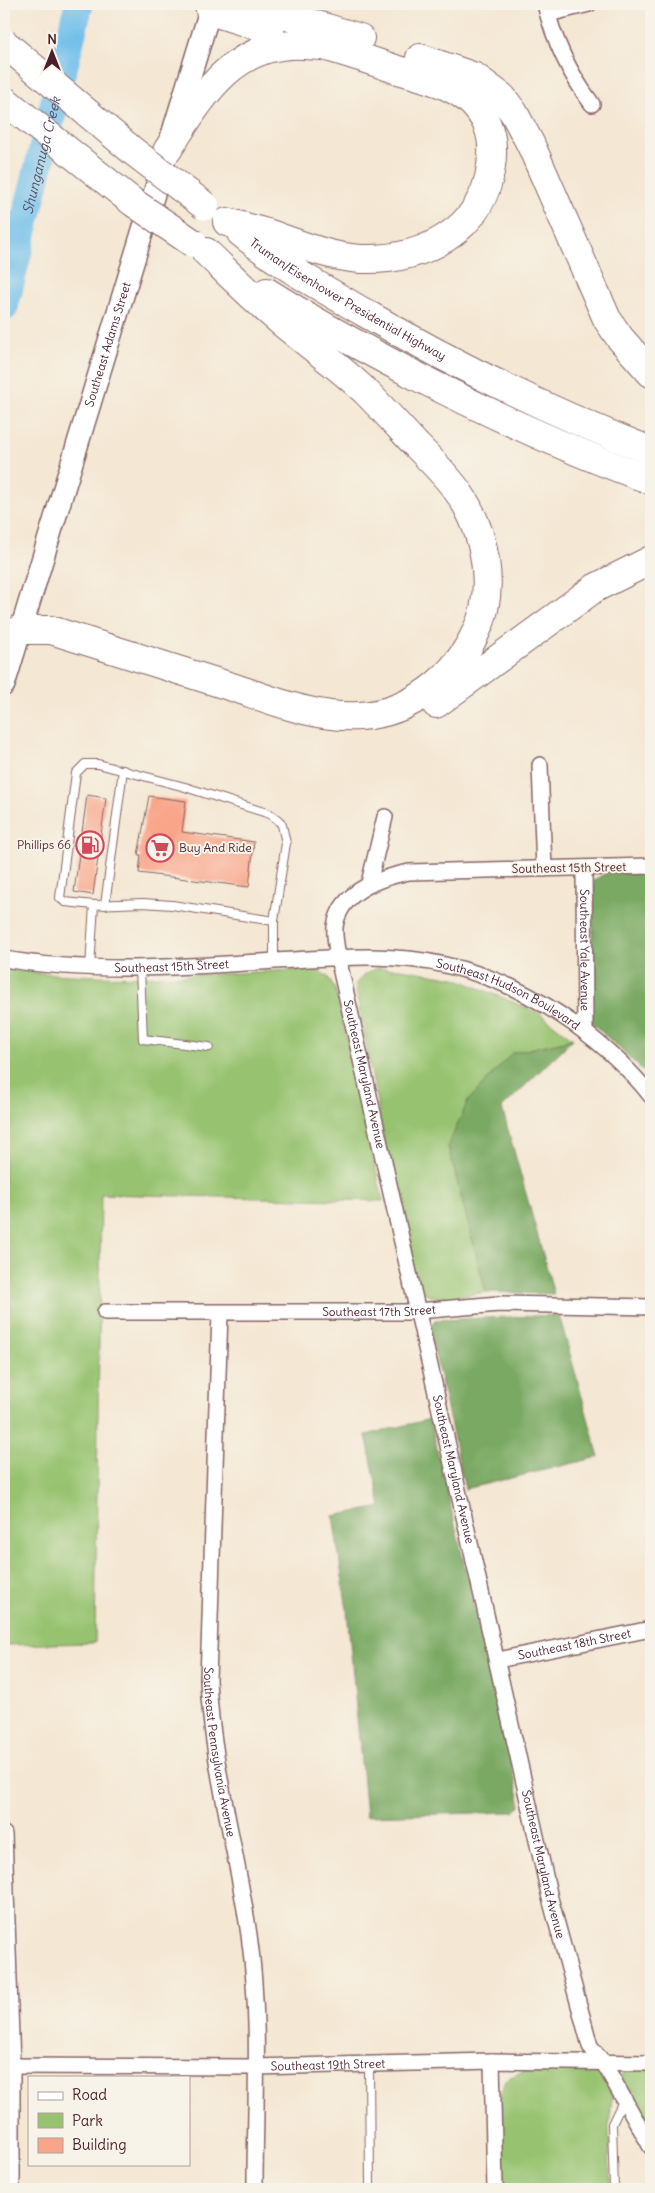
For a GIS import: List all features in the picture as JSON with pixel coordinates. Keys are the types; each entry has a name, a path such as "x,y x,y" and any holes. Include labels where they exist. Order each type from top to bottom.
{"highway":[{"path":"247,4 457,69 475,76 502,97 514,113 531,145 607,319 620,338 651,374"},
{"path":"211,7 324,47 441,83 462,94 480,111 489,127 494,150 489,181 481,201 467,221 449,236 418,252 382,258 360,258 308,250 267,233 227,222"},
{"name":"Truman/Eisenhower Presidential Highway","path":"4,43 119,140 257,246 318,286 464,368 606,434 651,451"},
{"path":"166,151 201,100 236,63 251,54 288,44 324,47"},
{"path":"4,100 111,185 199,247 290,307 388,362 527,431 585,456 651,480"},
{"path":"19,630 51,630 284,703 345,716 385,712 404,705 437,685 455,668 469,648 479,627 485,604 486,577 478,533 460,494 446,476 366,392 272,314 199,247"},
{"path":"19,630 47,647 312,727 338,731 357,731 394,724 420,714 454,693 595,588 634,566 651,560"}],"main road":[{"name":"Southeast Adams Street","path":"4,685 19,630 211,7"}],"street":[{"path":"589,4 547,9 566,66 592,104"},
{"path":"540,765 544,869"},
{"path":"369,883 385,817"},
{"name":"Southeast 15th Street","path":"369,883 384,877 409,872 651,866"},
{"name":"Southeast Yale Avenue","path":"584,868 585,1032"},
{"name":"Southeast Maryland Avenue","path":"369,883 344,905 338,916 335,928 338,958 498,1660 550,1898 590,2046 603,2062 651,2147"},
{"name":"Southeast Hudson Boulevard","path":"338,958 376,957 444,964 478,974 542,1001 585,1032 636,1077 651,1096"},
{"name":"Southeast 15th Street","path":"4,959 41,964 140,968 338,958"},
{"name":"Southeast 17th Street","path":"106,1312 417,1311 499,1304 651,1307"},
{"name":"Southeast Pennsylvania Avenue","path":"220,1313 208,1680 213,1740 249,1934 254,1972 255,2189"},
{"name":"Southeast 18th Street","path":"498,1660 651,1629"},
{"path":"4,1834 12,2189"},
{"path":"492,2061 495,2189"},
{"name":"Southeast 19th Street","path":"8,2066 255,2066 492,2061 651,2063"}],"lane":[{"path":"274,921 172,905 143,903 94,905 65,902 60,898 76,773 79,768 91,763 122,770 242,805 270,814 277,819 282,825 286,843 274,921 274,961"},
{"path":"105,904 122,770"},
{"path":"90,967 94,905"},
{"path":"140,968 143,1039 209,1048"},
{"path":"369,2064 370,2189"},
{"path":"614,2189 612,2124 624,2099"}],"green space":[{"path":"606,873 651,874 651,1078 591,1022 594,880"},
{"path":"377,968 401,969 455,978 539,1013 573,1039 512,1053 448,1146 486,1292 447,1298 438,1297 429,1295 411,1283 355,985 362,976"},
{"path":"4,969 82,976 159,976 315,969 327,976 335,989 383,1201 101,1194 95,1643 4,1645"},
{"path":"573,1039 502,1108 554,1294 486,1292 448,1146 468,1101 512,1053"},
{"path":"559,1315 599,1457 465,1489 429,1327 435,1320"},
{"path":"430,1419 521,1805 514,1812 366,1816 347,1610 333,1516 381,1507 366,1435"},
{"path":"589,2069 600,2075 608,2085 612,2097 609,2126 610,2189 504,2189 501,2093 505,2080 523,2071"},
{"path":"651,2069 651,2133 623,2084 621,2076 626,2070"}],"building":[{"name":"Phillips 66","path":"87,795 106,798 93,895 74,892"},
{"path":"149,796 186,801 182,832 254,842 249,887 139,873 141,855 138,855"}],"waterway":[{"name":"Shunganuga Creek","path":"4,307 79,4"}],"place":[{"name":"Phillips 66","path":"90,845"},
{"name":"Buy And Ride","path":"160,848"}]}
